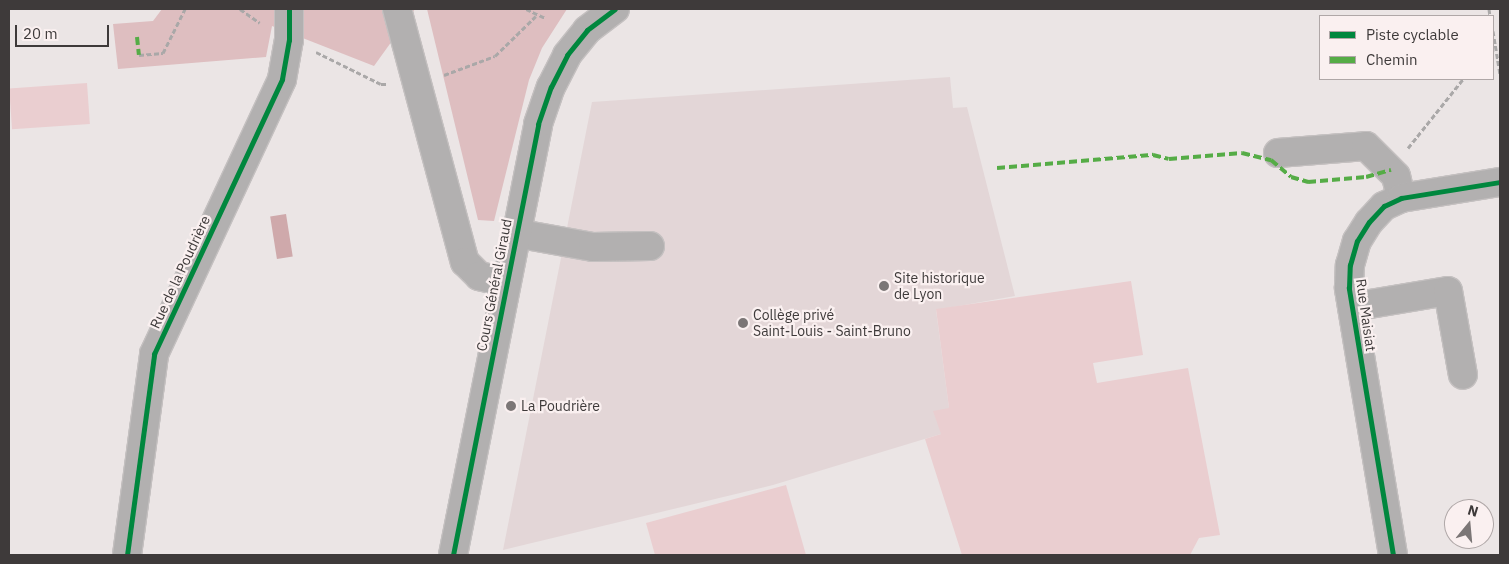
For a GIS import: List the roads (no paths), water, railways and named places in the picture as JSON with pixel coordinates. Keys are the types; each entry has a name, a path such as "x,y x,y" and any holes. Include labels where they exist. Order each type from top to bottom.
{"street":[{"name":"Rue de la Poudrière","path":"127,555 154,354 282,79 289,40 289,9"},
{"path":"397,9 465,262 480,276 506,282"},
{"name":"Cours Général Giraud","path":"453,555 538,124 551,87 567,55 587,30 615,9"},
{"path":"1278,153 1366,146 1396,176 1401,198"},
{"name":"Rue Maisiat","path":"1393,555 1352,307 1350,266 1358,241 1368,222 1384,206 1401,198 1500,182"},
{"path":"515,233 593,247 650,246"},
{"path":"1352,307 1448,291 1463,375"}],"place":[{"name":"Site historique de Lyon","path":"884,286"},
{"name":"Collège privé Saint-Louis - Saint-Bruno","path":"743,323"},
{"name":"La Poudrière","path":"511,406"}]}
